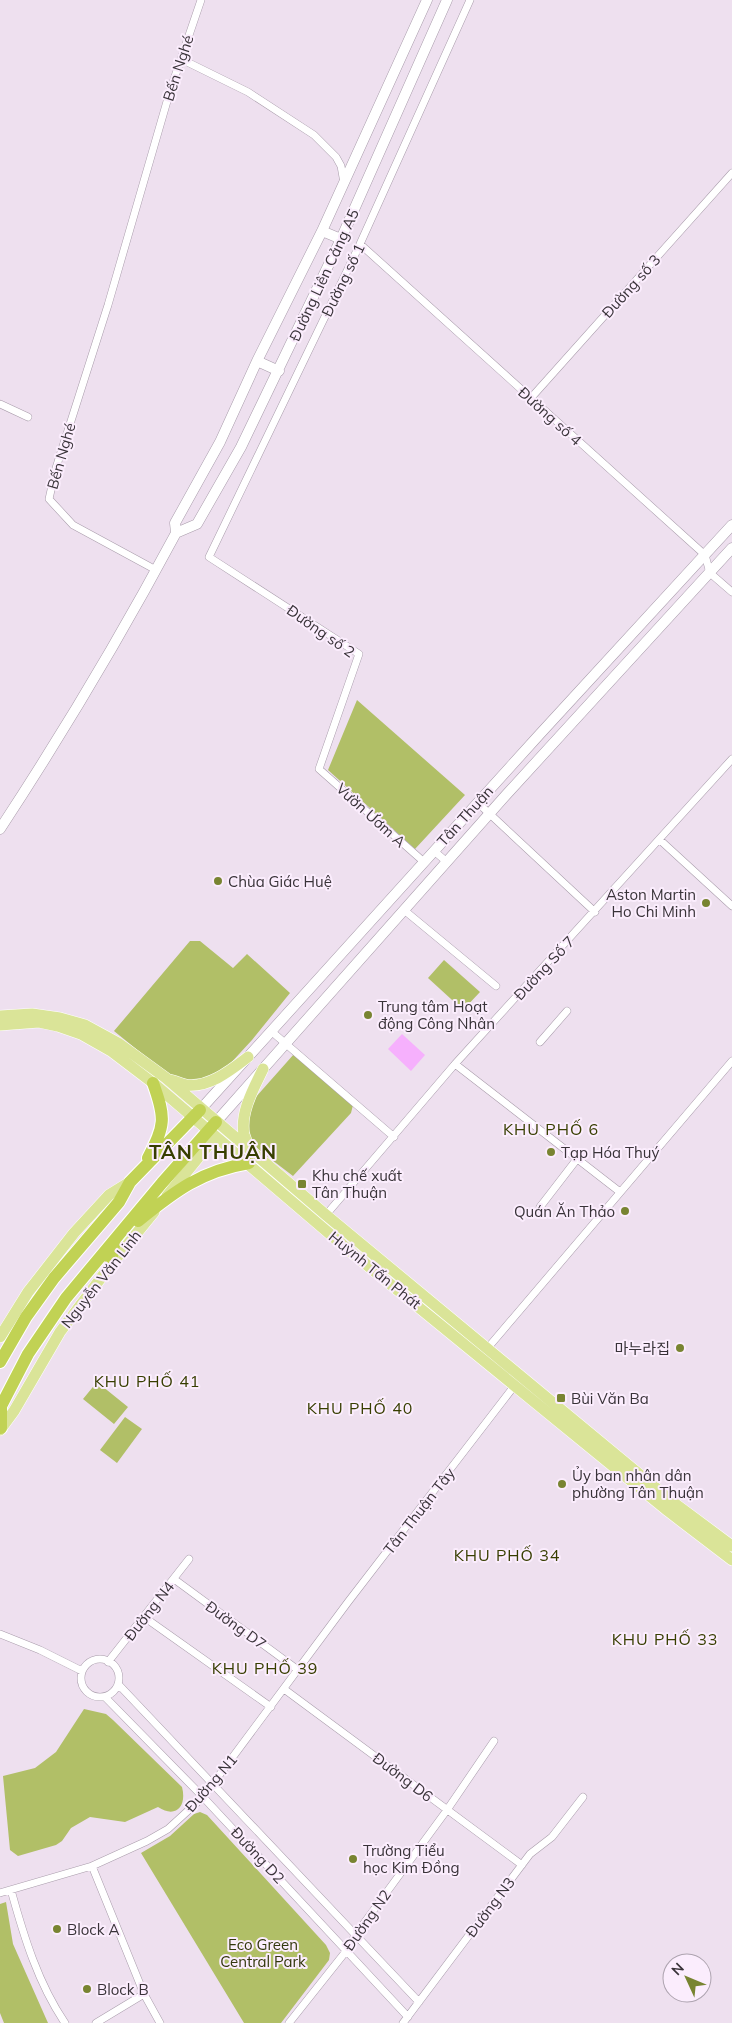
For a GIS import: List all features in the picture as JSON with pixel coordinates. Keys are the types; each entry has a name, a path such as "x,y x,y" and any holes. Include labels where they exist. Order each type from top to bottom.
{"highway":[{"path":"141,1171 161,1132 162,1108 153,1083"},
{"path":"0,1362 26,1317 54,1278 119,1202 130,1182 197,1114"},
{"name":"Nguyễn Văn Linh","path":"0,1407 28,1354 66,1298 162,1183 213,1130"},
{"path":"110,1266 115,1240 164,1200 205,1175 228,1167 249,1163"},
{"path":"0,1407 0,1429"}],"main road":[{"name":"Huỳnh Tấn Phát","path":"0,1016 32,1014 60,1018 85,1025 118,1043 166,1078 197,1114 249,1163 322,1219 484,1352 732,1560"},
{"name":"Huỳnh Tấn Phát","path":"0,1025 39,1022 81,1034 111,1051 197,1114"},
{"path":"166,1078 187,1085 202,1084 223,1075 248,1057"},
{"path":"250,1150 244,1133 244,1118 263,1069"},
{"name":"Huỳnh Tấn Phát","path":"213,1130 250,1150 322,1219"},
{"name":"Nguyễn Văn Linh","path":"0,1429 14,1411 60,1332 110,1266 164,1200 213,1130"},
{"path":"0,1337 32,1286 74,1233 110,1195 130,1182"},
{"name":"Huỳnh Tấn Phát","path":"484,1352 515,1385 671,1507 732,1546"}],"street":[{"name":"Bến Nghé","path":"156,570 73,525 49,498 56,468 108,305 167,101 201,0"},
{"name":"Đường Liên Cảng A5","path":"156,570 176,533 175,523 220,442 322,231 427,0"},
{"name":"Đường Liên Cảng A5","path":"176,533 197,524 241,447 342,240 447,0"},
{"name":"Đường số 1","path":"209,557 360,244 470,0"},
{"path":"181,59 248,92 314,135 336,157 341,166 344,183"},
{"name":"Đường số 3","path":"530,399 732,173"},
{"path":"322,231 342,240"},
{"name":"Đường số 4","path":"360,244 705,555"},
{"path":"258,361 279,371"},
{"path":"0,404 28,417"},
{"name":"Tân Thuận","path":"197,1114 732,524"},
{"name":"Tân Thuận","path":"213,1130 263,1069 490,813 732,548"},
{"path":"705,555 710,573 732,592"},
{"name":"Đường số 2","path":"209,557 359,654 319,769"},
{"path":"0,829 83,698 156,570"},
{"name":"Đường Số 7","path":"322,1219 455,1064 732,759"},
{"name":"Vườn Ươm A","path":"319,769 424,862"},
{"path":"478,803 595,912"},
{"path":"660,840 732,906"},
{"path":"434,851 447,862"},
{"path":"404,910 496,986"},
{"path":"540,1042 567,1011"},
{"path":"271,1031 394,1137"},
{"path":"484,1352 732,1061"},
{"path":"455,1064 620,1192"},
{"path":"540,1207 577,1159"},
{"name":"Tân Thuận Tây","path":"323,1637 515,1385"},
{"name":"Đường N4","path":"108,1662 189,1559"},
{"name":"Đường D7","path":"174,1579 298,1670"},
{"path":"144,1617 271,1707"},
{"path":"0,1634 40,1650 82,1671"},
{"name":"Đường N1","path":"0,1893 92,1866 147,1841 168,1829 203,1797 323,1637"},
{"path":"100,1660 108,1662 117,1671 118,1684 113,1692 105,1697 91,1695 84,1689 81,1680 82,1671 91,1662 100,1660"},
{"name":"Đường D2","path":"118,1684 214,1783 419,2002"},
{"name":"Đường D6","path":"284,1689 522,1866"},
{"name":"Đường D2","path":"105,1697 203,1797 347,1950 406,2020"},
{"name":"Đường N2","path":"288,2023 347,1950 356,1934 447,1810 494,1740"},
{"name":"Đường N3","path":"406,2020 530,1854 552,1837 583,1796"},
{"path":"92,1866 144,1994 160,2023"},
{"path":"10,1890 29,1949 50,2000 65,2023"},
{"path":"96,2023 144,1994"}],"green space":[{"path":"357,700 465,795 415,849 328,770"},
{"path":"190,941 200,941 233,968 247,954 290,993 228,1066 210,1076 193,1081 167,1074 114,1031"},
{"path":"444,960 480,992 463,1010 428,978"},
{"path":"294,1054 353,1105 351,1113 293,1176 251,1144 246,1118 255,1098"},
{"path":"97,1382 128,1407 114,1424 83,1399"},
{"path":"125,1417 142,1429 117,1463 100,1450"},
{"path":"84,1709 106,1714 182,1787 183,1800 181,1805 179,1809 170,1812 158,1807 125,1822 90,1817 71,1828 62,1841 56,1845 18,1856 10,1850 3,1776 35,1768 56,1752"},
{"name":"Eco Green Central Park","path":"200,1812 207,1815 326,1945 330,1953 329,1960 281,2023 244,2023 141,1853 170,1836 194,1814"},
{"path":"6,1902 13,1944 48,2023 4,2023 0,2013 0,1904"}],"shaded area":[{"path":"402,1034 425,1055 411,1071 388,1049"}],"place":[{"name":"Chùa Giác Huệ","path":"218,881"},
{"name":"Aston Martin Ho Chi Minh","path":"706,903"},
{"name":"Trung tâm Hoạt động Công Nhân","path":"368,1015"},
{"name":"Tạp Hóa Thuý","path":"551,1152"},
{"name":"Khu chế xuất Tân Thuận","path":"302,1184"},
{"name":"Quán Ăn Thảo","path":"625,1211"},
{"name":"마누라집","path":"680,1348"},
{"name":"Bùi Văn Ba","path":"561,1398"},
{"name":"Ủy ban nhân dân phường Tân Thuận","path":"562,1484"},
{"name":"Trường Tiểu học Kim Đồng","path":"353,1859"},
{"name":"Block A","path":"57,1929"},
{"name":"Block B","path":"87,1989"}],"district":[{"name":"KHU PHỐ 6","path":"551,1129"},
{"name":"TÂN THUẬN","path":"213,1151"},
{"name":"KHU PHỐ 41","path":"147,1381"},
{"name":"KHU PHỐ 40","path":"360,1408"},
{"name":"KHU PHỐ 34","path":"507,1555"},
{"name":"KHU PHỐ 33","path":"665,1639"},
{"name":"KHU PHỐ 39","path":"265,1668"}]}
